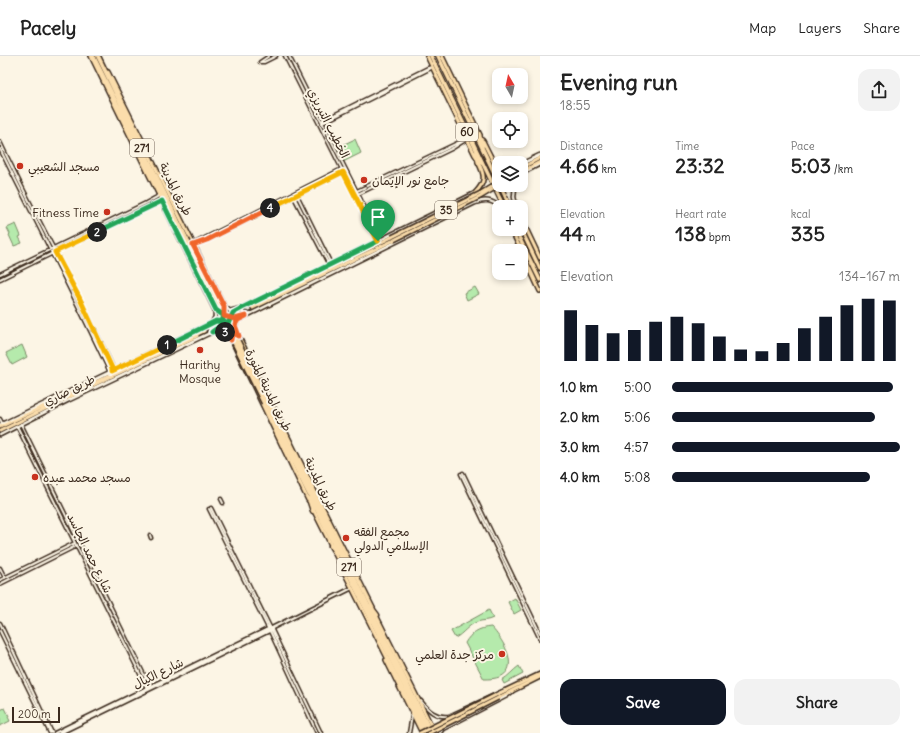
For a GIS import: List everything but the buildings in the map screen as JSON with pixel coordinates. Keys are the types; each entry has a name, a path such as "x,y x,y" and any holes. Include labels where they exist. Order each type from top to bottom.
{"highway":[{"name":"60","path":"432,56 468,137 500,200"},
{"name":"60","path":"438,56 492,167"},
{"name":"طريق المدينة المنورة","path":"95,57 111,84 174,212 184,240"},
{"name":"طريق المدينة المنورة","path":"95,57 264,404 367,612 429,732"},
{"path":"479,134 489,161"},
{"path":"468,137 479,163"},
{"path":"142,141 154,171"},
{"path":"136,148 154,179"},
{"path":"518,236 540,280"},
{"path":"524,236 540,269"},
{"path":"525,236 528,244"},
{"name":"طريق المدينة المنورة","path":"264,404 285,438 429,732"},
{"path":"272,404 285,438"},
{"path":"297,469 313,511"},
{"path":"308,485 323,508"},
{"path":"331,546 352,580"},
{"path":"342,546 350,569"},
{"path":"359,587 376,615"},
{"path":"367,612 382,648"}],"main road":[{"path":"427,56 468,137"},
{"path":"442,56 492,159"},
{"name":"طريق المدينة","path":"95,57 109,94 158,194 184,240 216,310"},
{"name":"طريق المدينة","path":"95,57 124,104 224,306 224,316 222,322 218,329 212,332"},
{"path":"438,80 458,113"},
{"path":"111,84 124,104"},
{"path":"528,161 540,155"},
{"path":"528,164 540,158"},
{"path":"238,336 235,327 236,322 246,316 253,307 330,265 475,193 484,180 484,174 479,163"},
{"path":"528,169 540,163"},
{"name":"35","path":"253,307 492,188"},
{"path":"224,306 232,311 253,307 480,200 492,202"},
{"name":"طريق المدينة","path":"174,212 193,245"},
{"path":"528,233 540,258"},
{"path":"514,236 540,291"},
{"path":"213,305 217,309 220,309 221,300"},
{"name":"طريق المدينة","path":"242,308 233,313 228,324 227,332 264,404 313,511 382,648 399,681 429,732"},
{"path":"216,310 230,319 239,319 246,316"},
{"path":"202,330 212,323 216,317 216,310"},
{"name":"طريق المدينة","path":"212,323 216,321 222,322 228,324 235,330 407,677 429,732"},
{"path":"1,425 127,363 206,327 209,328 209,333 204,336"},
{"name":"طريق صاري","path":"1,425 202,330"},
{"path":"212,332 220,330 231,339"},
{"name":"طريق صاري","path":"0,435 212,332"},
{"path":"231,339 232,332 238,336"},
{"name":"طريق صاري","path":"0,431 197,336"},
{"path":"127,363 138,361"},
{"path":"51,402 58,396"},
{"name":"شارع الكيال","path":"60,733 352,588"},
{"name":"شارع الكيال","path":"56,733 270,629"},
{"name":"طريق المدينة","path":"380,644 412,712 429,732"},
{"name":"طريق المدينة","path":"395,654 410,678 421,701 429,732"},
{"path":"429,732 540,674"},
{"path":"514,688 540,677"}],"street":[{"path":"269,56 260,62 264,62 276,56"},
{"name":"الخطيب التبريزي","path":"285,56 379,240"},
{"name":"الخطيب التبريزي","path":"289,56 379,240"},
{"path":"322,122 432,67"},
{"path":"357,193 468,137"},
{"path":"0,142 80,299 108,359 112,371"},
{"path":"0,149 51,254 69,285 109,370 112,371"},
{"path":"227,229 342,169"},
{"path":"193,245 343,172"},
{"path":"0,274 146,204 157,197 158,194"},
{"path":"295,196 330,265"},
{"path":"0,279 162,201"},
{"path":"0,419 1,425"},
{"name":"شارع حمد الجاسد","path":"19,426 22,428 148,688"},
{"name":"شارع حمد الجاسد","path":"19,426 76,546 148,688"},
{"path":"462,473 540,639"},
{"path":"210,509 270,629 317,733"},
{"path":"0,579 5,578 75,543"},
{"path":"0,584 76,546"},
{"path":"0,568 5,578"},
{"path":"0,623 23,675"},
{"path":"534,624 540,633"},
{"path":"0,631 51,733"},
{"path":"286,663 321,733"},
{"path":"421,701 428,710 440,716 446,716 499,692 514,688"},
{"path":"440,733 443,729 507,696 514,688"},
{"path":"409,733 412,712"},
{"path":"446,716 444,723 446,726 449,726"}],"green space":[{"path":"355,139 361,153 343,162 336,148"},
{"path":"16,224 22,243 14,246 7,228"},
{"path":"475,287 479,294 467,300 464,293"},
{"path":"22,345 27,357 12,365 6,353"},
{"path":"515,598 521,610 514,614 508,602"},
{"path":"489,610 493,618 474,623 455,638 451,631"},
{"path":"491,627 503,643 507,652 509,668 505,674 497,678 484,679 465,643 475,632"},
{"path":"519,666 523,674 504,684 502,680"},
{"path":"5,708 10,721 0,726 0,710"}],"tunnel":[{"path":"230,317 252,306"},
{"path":"197,336 253,308"},
{"path":"204,331 220,322"}],"place":[{"name":"مسجد الشعيبي","path":"20,166"},
{"name":"جامع نور الإيمان","path":"364,180"},
{"name":"Fitness Time","path":"107,212"},
{"name":"Harithy Mosque","path":"200,350"},
{"name":"مسجد محمد عبده","path":"35,477"},
{"name":"مجمع الفقه الإسلامي الدولي","path":"346,538"},
{"name":"مركز جدة العلمي","path":"502,654"}],"route":[{"path":"378,241 242,308 233,313 230,319 229,320 228,324 222,322 221,321 216,321 112,371 112,368 80,299 55,252 162,201 172,224 216,310 224,316 222,322 222,324 218,329 212,332 220,330 226,333 231,340 230,338 232,332 239,336 235,327 236,322 246,316 239,319 230,319 224,316 224,306 193,245 207,240 343,172 378,241"}]}
